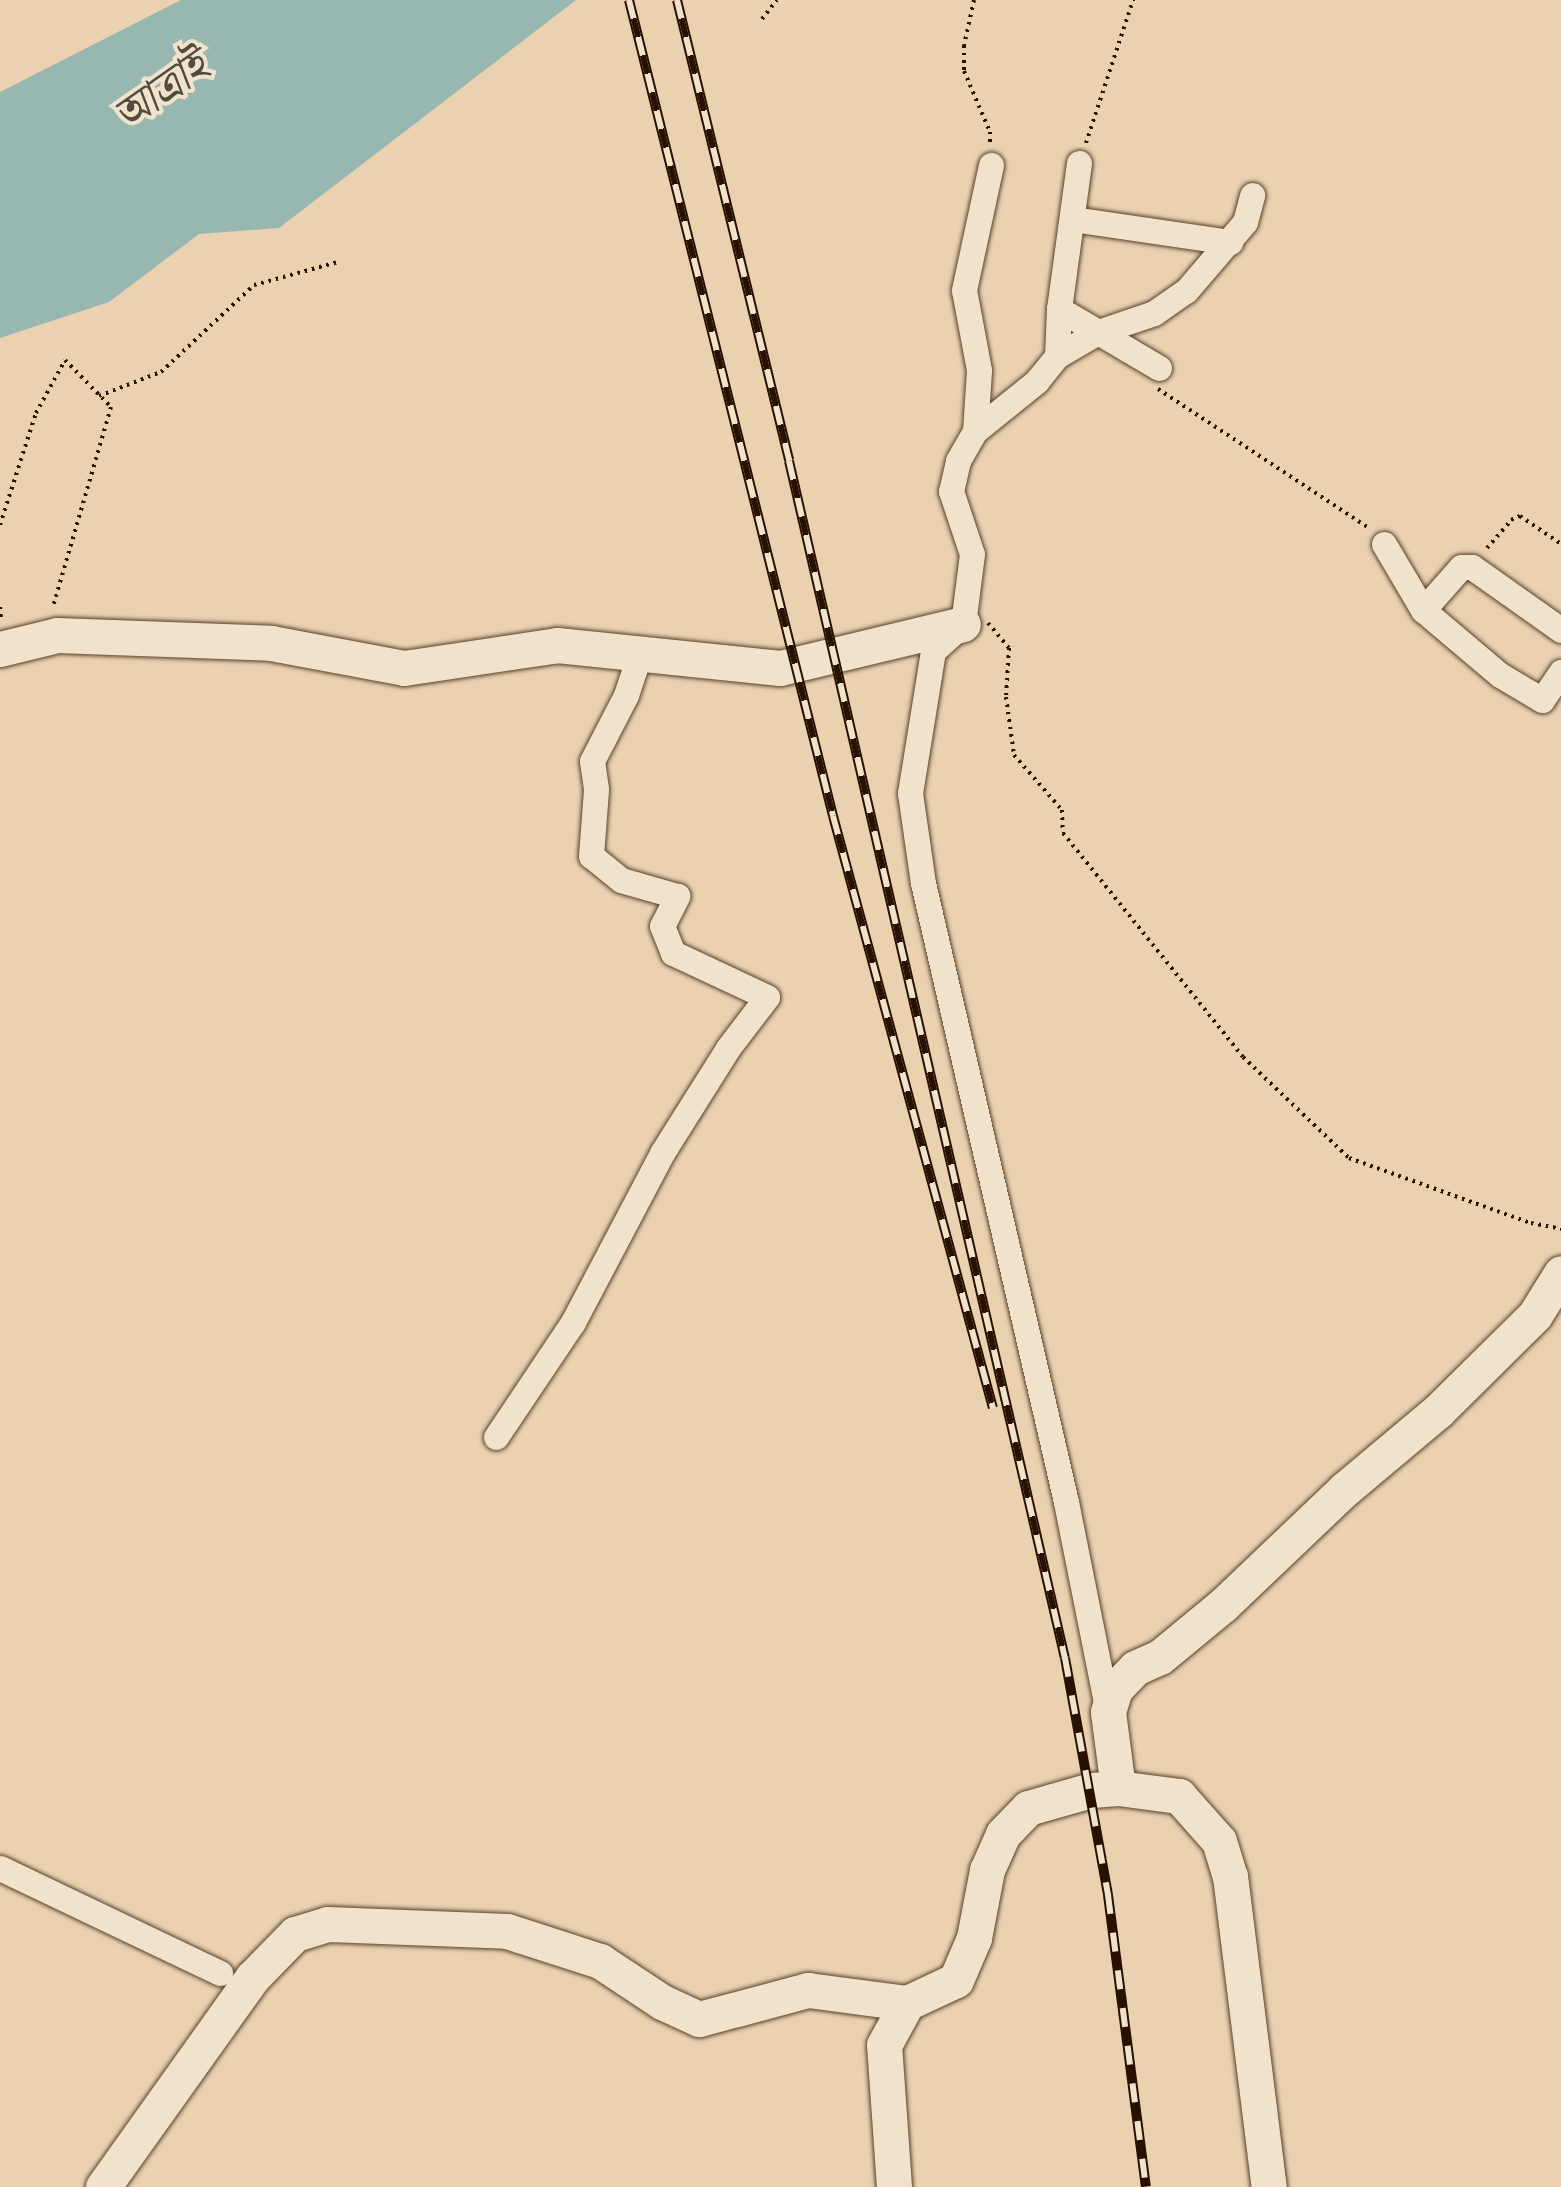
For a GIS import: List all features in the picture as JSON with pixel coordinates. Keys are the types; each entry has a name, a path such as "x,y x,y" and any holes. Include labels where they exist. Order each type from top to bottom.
{"street":[{"path":"1057,356 1058,310 1080,162"},
{"path":"975,431 979,370 964,290 991,165"},
{"path":"1118,1788 1108,1712 1066,1502 914,836 910,794 934,652 963,624 972,554 952,491 958,460 975,431 1036,380 1057,356 1098,332 1154,313 1198,280 1245,222 1252,195"},
{"path":"1072,219 1230,242"},
{"path":"1058,310 1159,368"},
{"path":"1384,544 1423,610 1500,675 1542,700 1561,672"},
{"path":"1423,610 1461,567 1472,567 1561,630"},
{"path":"0,649 57,635 271,642 404,668 558,644 780,668 963,624"},
{"path":"496,1437 572,1322 662,1154 728,1048 767,997 673,953 662,926 677,896 621,880 591,856 596,790 592,761 626,695 640,654"},
{"path":"1108,1712 1115,1689 1134,1668 1160,1657 1345,1489 1438,1411 1535,1315 1561,1273"},
{"path":"103,2187 236,1983 295,1934 328,1924 508,1931 600,1960 662,2002 699,2019 808,1990 906,2003 956,1980 974,1938 987,1870 1003,1834 1028,1808 1091,1790 1118,1788 1180,1796 1219,1840 1230,1876 1269,2187"},
{"path":"0,1868 236,1983"},
{"path":"894,2187 884,2045 906,2003"}],"path":[{"path":"762,19 777,0"},
{"path":"974,0 964,45 964,70 990,132 991,165"},
{"path":"1080,162 1133,0"},
{"path":"99,396 161,372 254,286 338,262"},
{"path":"0,526 36,413 65,360 110,408 44,638"},
{"path":"1159,368 1158,390 1372,531 1384,544"},
{"path":"1472,567 1511,520 1520,516 1561,544"},
{"path":"963,624 992,623 1009,648 1006,697 1014,755 1062,810 1063,833 1243,1057 1349,1158 1531,1223 1561,1229"}],"water":[{"name":"আত্রাই","path":"181,0 576,0 279,228 199,234 109,302 0,338 0,92"}],"railway":[{"path":"629,0 833,816 993,1408"},
{"path":"677,0 789,461 1065,1658 1108,1895 1146,2187"}]}
